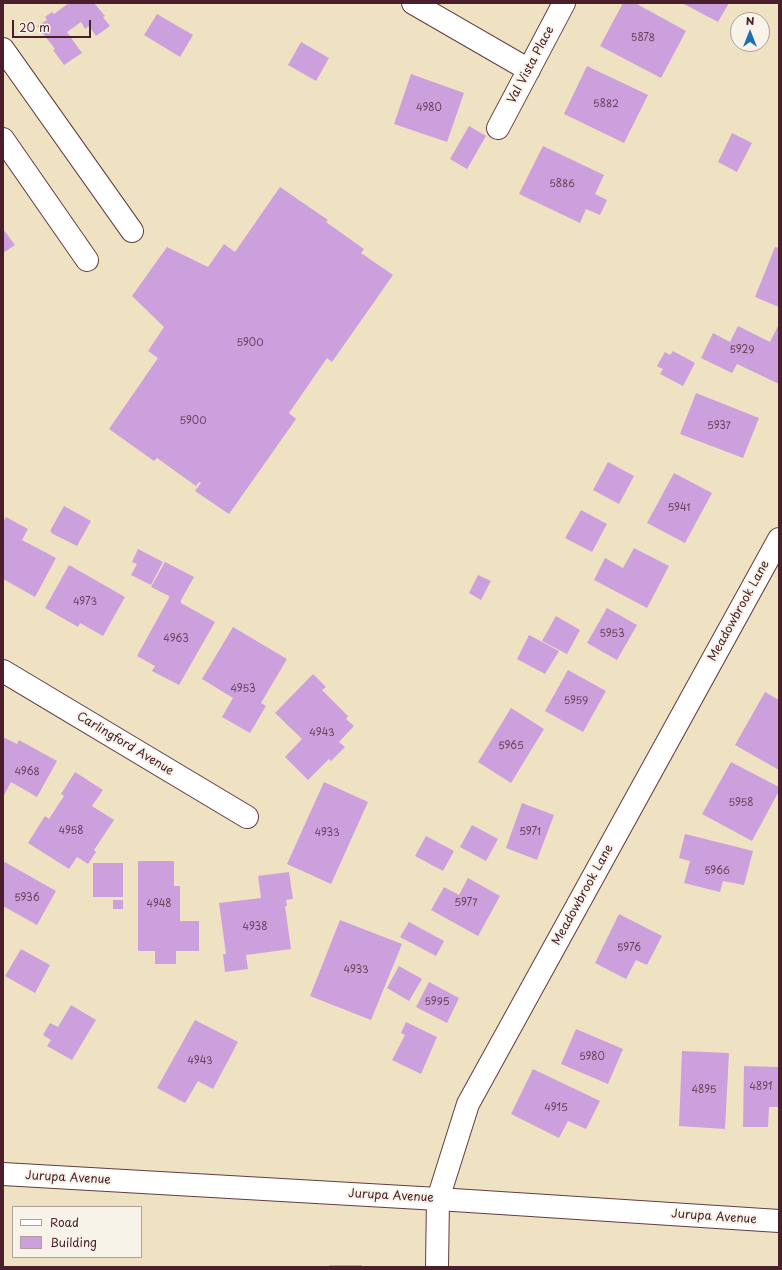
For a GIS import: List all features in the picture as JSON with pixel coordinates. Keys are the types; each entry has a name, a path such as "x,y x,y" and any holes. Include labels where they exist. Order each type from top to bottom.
{"street":[{"path":"413,3 529,70"},
{"name":"Val Vista Place","path":"498,128 564,3"},
{"path":"3,49 132,231"},
{"path":"3,139 87,260"},
{"name":"Meadowbrook Lane","path":"437,1267 438,1199 468,1104 779,538"},
{"name":"Carlingford Avenue","path":"3,671 247,817"},
{"name":"Jurupa Avenue","path":"3,1174 438,1199 779,1221"}],"building":[{"path":"69,3 94,3 105,16 103,17 110,26 96,36 89,26 85,29 81,22 67,32 82,53 64,65 53,50 55,49 37,26 47,20 45,17 52,12 54,14"},
{"path":"623,3 635,3 686,31 661,78 600,46"},
{"path":"682,3 729,3 718,22"},
{"path":"157,14 193,35 180,57 144,35"},
{"path":"301,42 329,58 316,81 288,65"},
{"path":"587,66 648,95 624,143 564,114"},
{"path":"411,74 464,93 447,142 394,124"},
{"path":"469,126 486,136 467,169 450,159"},
{"path":"732,133 752,143 737,172 718,162"},
{"path":"543,146 604,175 595,194 607,200 600,215 586,209 580,223 519,194"},
{"path":"280,187 328,220 326,222 364,249 361,253 393,275 332,362 327,358 289,413 296,419 229,514 195,491 201,483 199,482 196,486 157,458 154,461 109,429 158,358 148,351 164,327 132,296 167,247 208,267 224,244 235,252"},
{"path":"3,229 15,245 3,253"},
{"path":"775,247 779,248 779,307 755,297"},
{"path":"738,326 770,342 778,326 779,327 779,384 737,364 732,373 701,358 713,333 730,342"},
{"path":"673,351 695,363 683,386 660,374 663,369 657,366 665,352 670,355"},
{"path":"696,393 759,418 743,458 680,434"},
{"path":"608,462 634,476 619,504 593,490"},
{"path":"674,473 712,493 685,543 647,523"},
{"path":"64,506 91,521 77,546 51,533 52,532 50,531"},
{"path":"581,510 607,524 592,552 565,538"},
{"path":"6,517 28,529 22,540 56,558 35,597 3,579 3,522"},
{"path":"634,548 669,566 647,608 594,580 605,558 623,568"},
{"path":"138,549 163,562 151,585 131,575 137,564 132,562"},
{"path":"165,562 194,577 181,600 181,603 215,622 179,685 152,671 155,666 137,656 169,598 169,596 151,587"},
{"path":"69,565 125,597 103,636 80,623 78,627 45,608"},
{"path":"478,575 491,581 481,600 469,593"},
{"path":"607,608 637,625 617,660 587,643"},
{"path":"556,616 580,630 567,654 542,641"},
{"path":"233,627 287,659 261,703 266,706 250,733 222,717 233,698 202,679"},
{"path":"529,635 559,651 545,674 517,659"},
{"path":"568,670 606,691 583,732 545,711"},
{"path":"313,674 326,687 322,690 348,716 346,719 354,726 339,742 345,747 331,761 329,759 308,780 285,757 302,739 275,713"},
{"path":"765,692 779,700 779,770 735,745"},
{"path":"511,708 544,729 511,783 478,762"},
{"path":"3,737 17,744 19,740 57,761 37,797 11,782 3,797"},
{"path":"731,762 779,787 779,791 752,841 702,814"},
{"path":"75,772 103,790 92,806 114,820 94,850 96,852 88,864 77,857 69,869 28,843 45,816 49,819 64,796 61,794"},
{"path":"324,782 368,802 331,884 287,864"},
{"path":"522,803 554,815 537,860 506,848"},
{"path":"472,825 498,839 486,861 460,847"},
{"path":"685,834 753,851 744,885 723,881 720,892 684,883 690,861 679,858"},
{"path":"426,836 454,851 443,871 415,856"},
{"path":"3,861 56,891 37,925 3,906"},
{"path":"138,861 174,861 174,886 180,886 180,921 199,921 199,951 176,951 176,964 155,964 155,951 138,951"},
{"path":"93,863 123,863 123,897 93,897"},
{"path":"289,872 293,899 286,900 287,906 285,906 291,949 246,955 248,969 225,972 223,954 226,954 219,903 261,898 258,876"},
{"path":"468,878 500,896 478,936 431,910 444,887 459,895"},
{"path":"113,900 123,900 123,909 113,909"},
{"path":"619,914 662,936 647,965 636,960 626,979 595,963"},
{"path":"340,920 402,944 371,1020 310,996"},
{"path":"409,922 444,941 436,956 400,937"},
{"path":"21,949 50,965 35,993 5,976"},
{"path":"399,966 422,979 409,1001 387,988"},
{"path":"429,982 459,998 447,1023 416,1007"},
{"path":"71,1005 96,1020 72,1060 47,1046 51,1040 43,1035 50,1023 58,1027"},
{"path":"195,1020 238,1042 213,1089 198,1081 185,1103 157,1088"},
{"path":"406,1022 437,1037 421,1074 392,1060 405,1035 401,1033"},
{"path":"576,1029 623,1049 608,1084 561,1064"},
{"path":"682,1051 729,1053 725,1129 679,1126"},
{"path":"744,1066 779,1067 779,1107 769,1107 768,1127 743,1127"},
{"path":"533,1069 600,1101 586,1129 568,1121 559,1138 511,1114"},
{"path":"329,1265 362,1265 362,1267 329,1267"}]}
